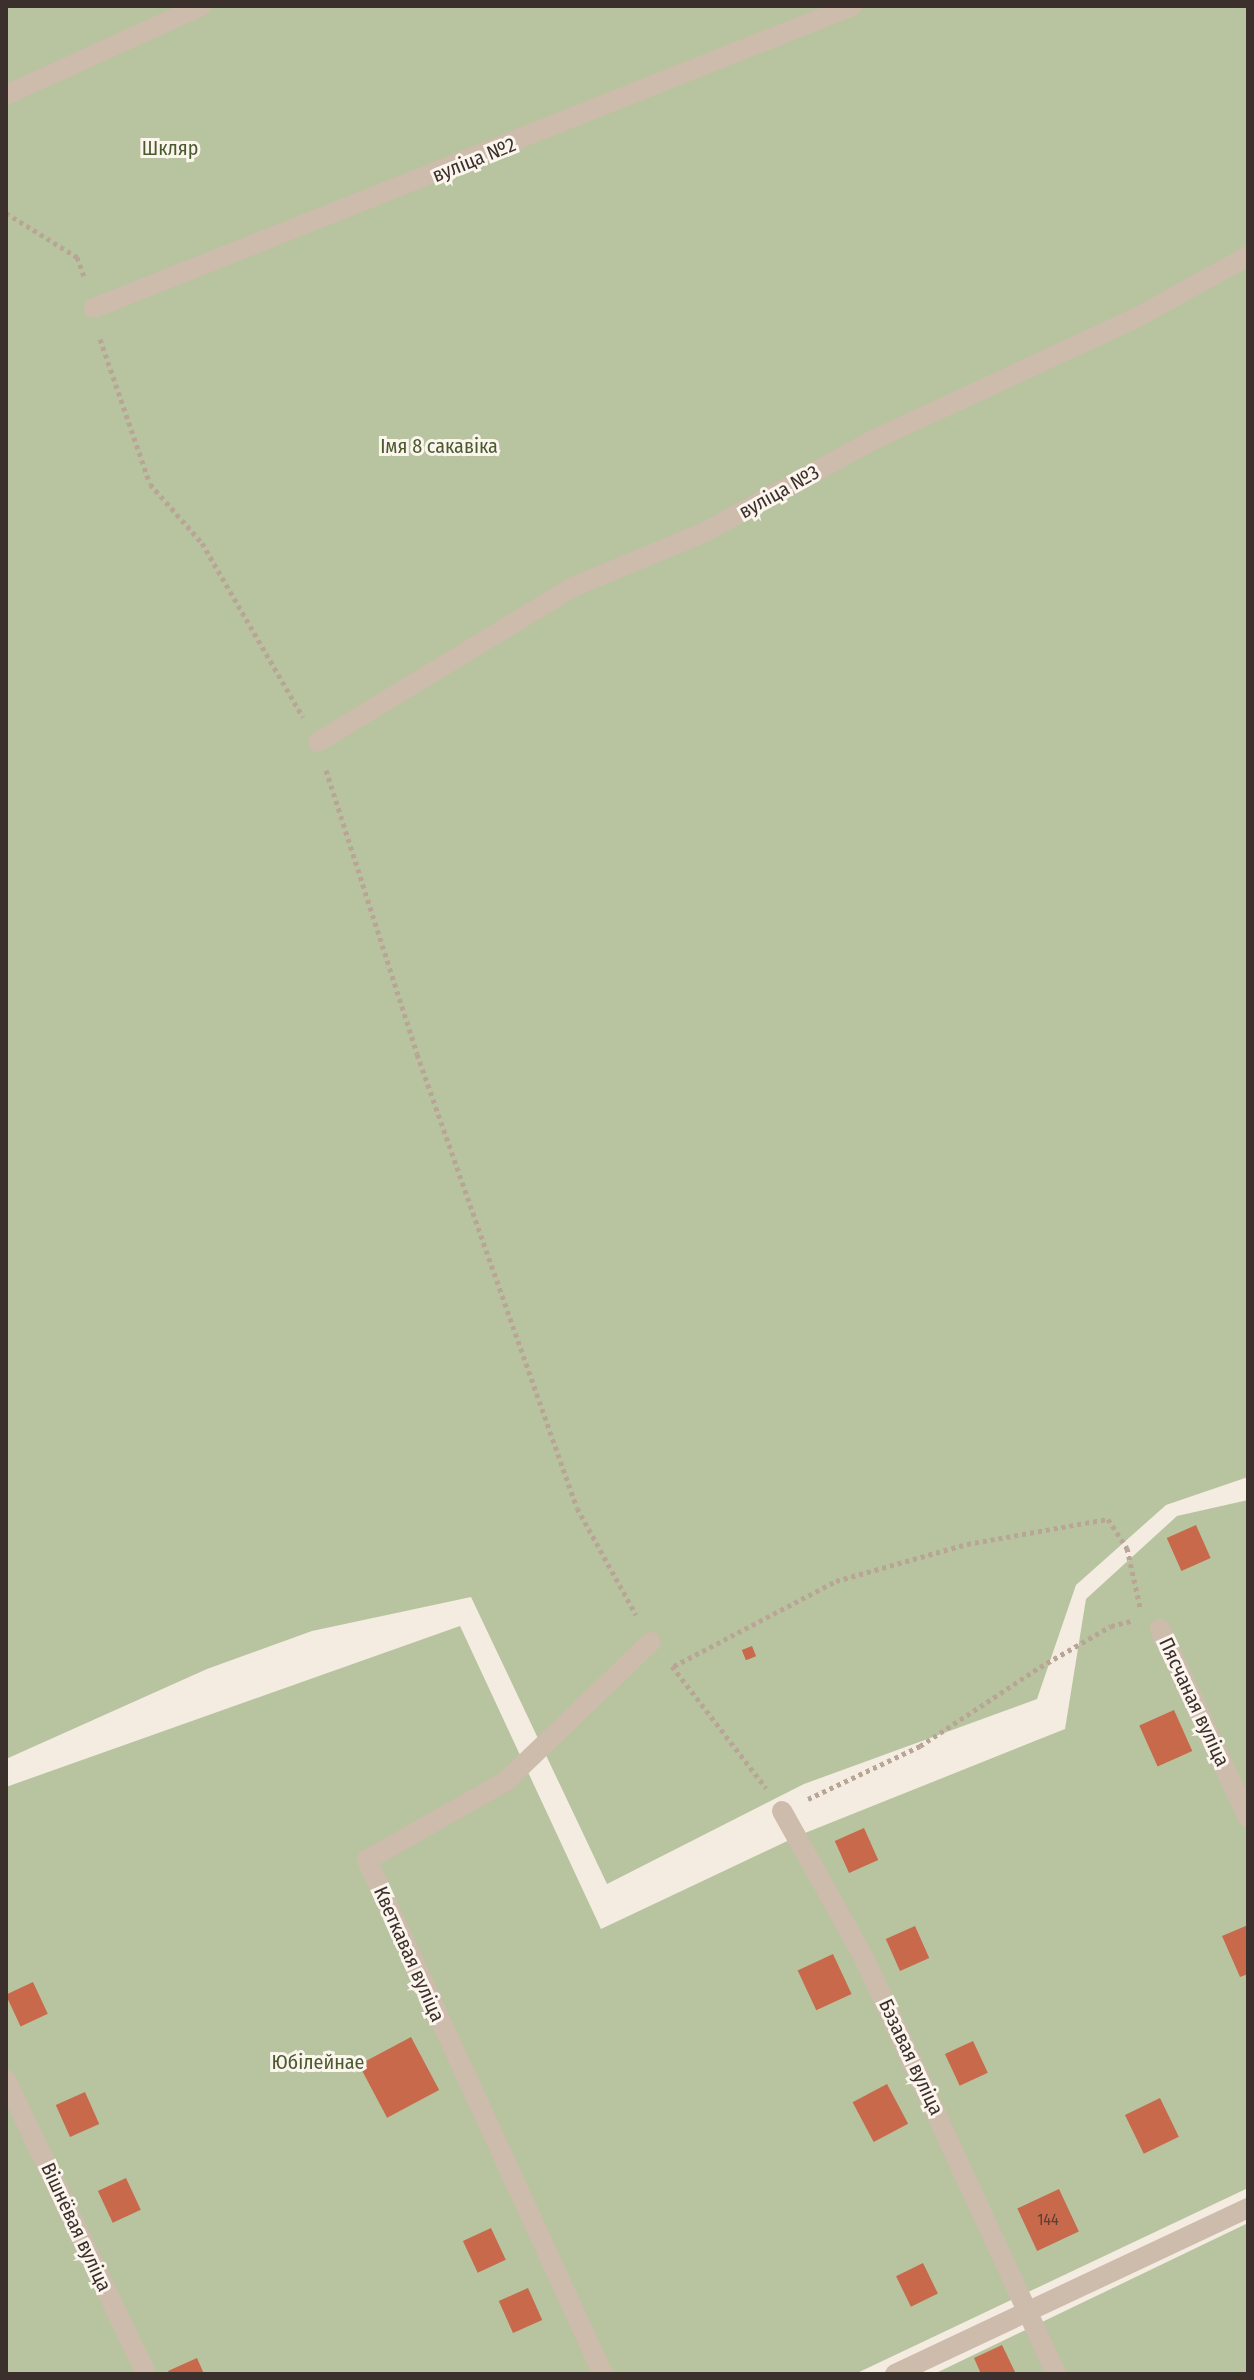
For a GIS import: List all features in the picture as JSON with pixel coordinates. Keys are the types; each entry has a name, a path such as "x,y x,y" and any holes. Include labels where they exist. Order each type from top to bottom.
{"street":[{"path":"6,95 201,6"},
{"name":"вуліца №2","path":"94,308 852,6"},
{"name":"вуліца №3","path":"318,742 573,587 705,532 873,440 1121,325 1248,256"},
{"name":"Пясчаная вуліца","path":"1151,1624 1248,1818"},
{"name":"Кветкавая вуліца","path":"603,2374 367,1860 506,1781 651,1642"},
{"name":"Бэзавая вуліца","path":"782,1811 864,1958 1056,2374"},
{"name":"Вішнёвая вуліца","path":"6,2080 146,2374"},
{"path":"895,2374 1028,2308 1248,2208"}],"path":[{"path":"6,213 77,257 94,308 104,359 150,484 202,543 318,742 417,1054 571,1493 651,1642 782,1811 920,1746 1111,1626 1151,1624 1127,1548 1108,1519 1026,1538 967,1544 836,1581 673,1667"}],"green space":[{"path":"6,6 1248,6 1248,1477 1166,1505 1076,1585 1037,1699 804,1784 607,1884 471,1597 312,1631 207,1669 6,1759"},
{"name":"Юбілейнае","path":"1248,1500 1248,2188 855,2374 6,2374 6,1787 460,1626 601,1929 800,1835 1065,1729 1086,1599 1177,1516"},
{"path":"1248,2223 1248,2374 934,2374"}],"building":[{"path":"1196,1525 1211,1558 1181,1571 1167,1538"},
{"path":"752,1646 756,1656 746,1660 742,1650"},
{"path":"1174,1710 1192,1751 1158,1767 1139,1725"},
{"path":"864,1828 878,1860 849,1873 835,1841"},
{"path":"1248,1925 1248,1974 1240,1977 1222,1936"},
{"path":"915,1926 929,1958 900,1971 886,1939"},
{"path":"833,1954 852,1994 816,2010 798,1970"},
{"path":"33,1982 48,2014 21,2026 6,1995"},
{"path":"411,2037 439,2090 387,2118 359,2065"},
{"path":"973,2041 988,2073 960,2086 945,2054"},
{"path":"887,2084 908,2124 874,2142 853,2102"},
{"path":"85,2092 99,2124 70,2137 56,2105"},
{"path":"1160,2098 1179,2137 1144,2154 1125,2115"},
{"path":"126,2178 141,2210 113,2223 98,2191"},
{"path":"1059,2189 1079,2232 1037,2251 1017,2208"},
{"path":"491,2228 506,2260 478,2273 463,2241"},
{"path":"923,2263 938,2294 911,2307 896,2276"},
{"path":"528,2288 542,2320 513,2333 499,2301"},
{"path":"1002,2345 1016,2374 981,2374 974,2358"},
{"path":"197,2358 204,2374 170,2374 168,2371"}],"park label":[{"name":"Шкляр","path":"170,148"},
{"name":"Імя 8 сакавіка","path":"439,446"}]}
